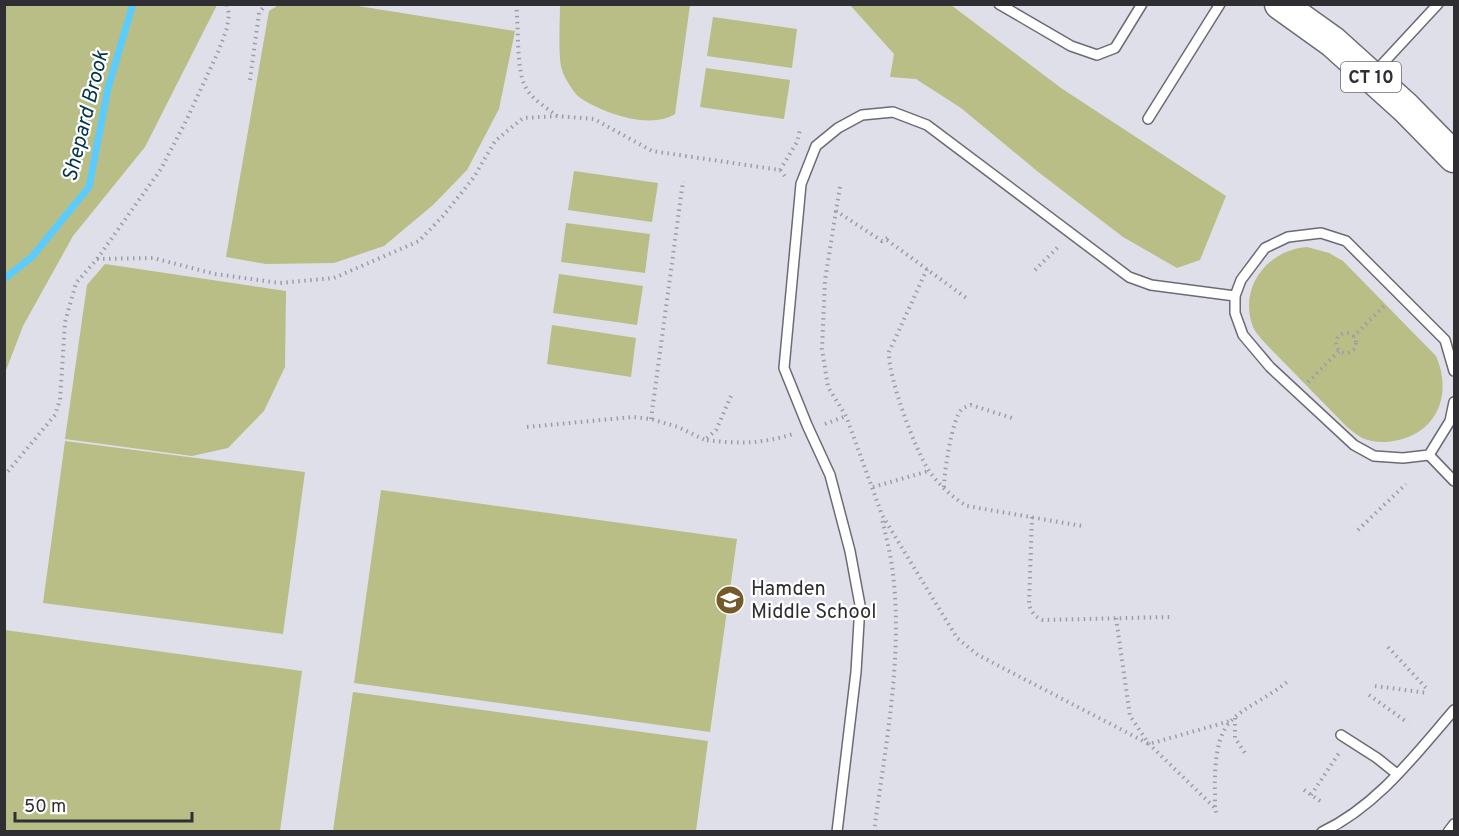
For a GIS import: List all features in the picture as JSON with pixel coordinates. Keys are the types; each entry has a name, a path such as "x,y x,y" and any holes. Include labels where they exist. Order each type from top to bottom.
{"main road":[{"name":"CT 10","path":"1280,4 1333,42 1455,157"}],"lane":[{"path":"999,4 1071,46 1097,55 1115,48 1142,4"},
{"path":"1148,118 1220,4"},
{"path":"1371,76 1438,4"},
{"path":"837,831 856,672 860,605 850,551 830,475 784,368 801,184 816,146 838,128 862,115 893,112 927,125 1129,277 1151,285 1235,296"},
{"path":"1455,371 1445,340 1346,241 1321,233 1288,237 1264,248 1241,280 1235,296 1235,313 1243,335 1270,367 1354,445 1374,456 1403,458 1429,454 1450,421 1455,402"},
{"path":"1429,454 1455,481"},
{"path":"1322,831 1343,821 1367,804 1455,711"},
{"path":"1341,735 1397,774"},
{"path":"1448,831 1455,824"}],"path":[{"path":"4,476 56,415 60,400 65,322 76,283 97,259 161,169 207,77 227,28 229,15 227,4"},
{"path":"250,80 259,13 266,4"},
{"path":"516,4 519,54 525,85 537,101 557,116"},
{"path":"97,259 153,258 215,273 280,283 334,278 419,241 443,216 474,177 495,141 523,118 557,116 594,119 652,151 780,170 788,180"},
{"path":"780,170 797,142 800,130"},
{"path":"651,418 683,181"},
{"path":"840,188 825,280 822,349 828,387 846,416 882,515 893,572 895,603 893,683 874,831"},
{"path":"836,211 882,241 888,239 969,300"},
{"path":"1035,270 1059,246"},
{"path":"927,269 890,352 889,367 907,424 929,471 957,500 967,506 1082,526"},
{"path":"1353,336 1384,306"},
{"path":"1339,351 1336,345 1339,336 1345,334 1353,336"},
{"path":"1339,351 1349,353 1354,349 1356,343 1353,336"},
{"path":"1306,383 1339,351"},
{"path":"705,440 716,430 731,396"},
{"path":"944,488 944,475 956,420 962,410 971,405 1015,419"},
{"path":"825,424 846,416"},
{"path":"526,428 633,417 651,418 678,427 705,440 742,444 767,441 793,434"},
{"path":"873,487 929,471"},
{"path":"1358,530 1406,484"},
{"path":"882,515 957,638 978,655 1149,744 1230,721 1277,691 1289,680"},
{"path":"1032,517 1029,604 1038,618 1043,620 1170,617"},
{"path":"1116,618 1130,716 1149,744 1215,808"},
{"path":"1375,686 1427,690 1388,647"},
{"path":"1369,695 1408,723"},
{"path":"1236,717 1235,738 1245,753"},
{"path":"1217,816 1215,779 1217,753 1230,721"},
{"path":"1311,795 1331,766"},
{"path":"1304,790 1323,803"}],"green space":[{"path":"5,4 217,5 145,147 73,236 23,326 5,373"},
{"path":"280,4 352,5 515,31 499,109 467,170 433,205 384,246 334,263 266,264 226,257 269,11"},
{"path":"560,5 690,5 675,114 665,119 653,120 626,118 600,109 579,97 563,73 561,65"},
{"path":"850,5 951,5 1061,88 1226,196 1200,260 1177,268 1123,237 1037,171 961,108 916,79 890,77 894,54"},
{"path":"713,17 797,29 792,68 707,56"},
{"path":"706,68 790,80 784,119 700,107"},
{"path":"574,171 658,183 652,222 568,210"},
{"path":"566,223 650,234 645,273 561,262"},
{"path":"1307,247 1329,253 1343,261 1436,356 1443,383 1439,408 1433,419 1413,435 1385,442 1371,441 1358,436 1264,342 1254,329 1249,312 1249,298 1259,274 1268,263 1280,255"},
{"path":"105,264 286,291 285,367 264,411 228,448 192,456 65,439 87,285"},
{"path":"559,274 643,286 637,325 553,313"},
{"path":"552,325 636,338 631,377 547,364"},
{"path":"65,441 305,472 283,634 43,603"},
{"path":"381,490 737,539 710,732 354,683"},
{"path":"5,630 302,671 280,831 5,831"},
{"path":"353,692 708,741 696,831 333,831"}],"waterway":[{"name":"Shepard Brook","path":"4,279 32,257 89,187 108,88 133,4"}],"place":[{"name":"Hamden Middle School","path":"730,600"}]}
